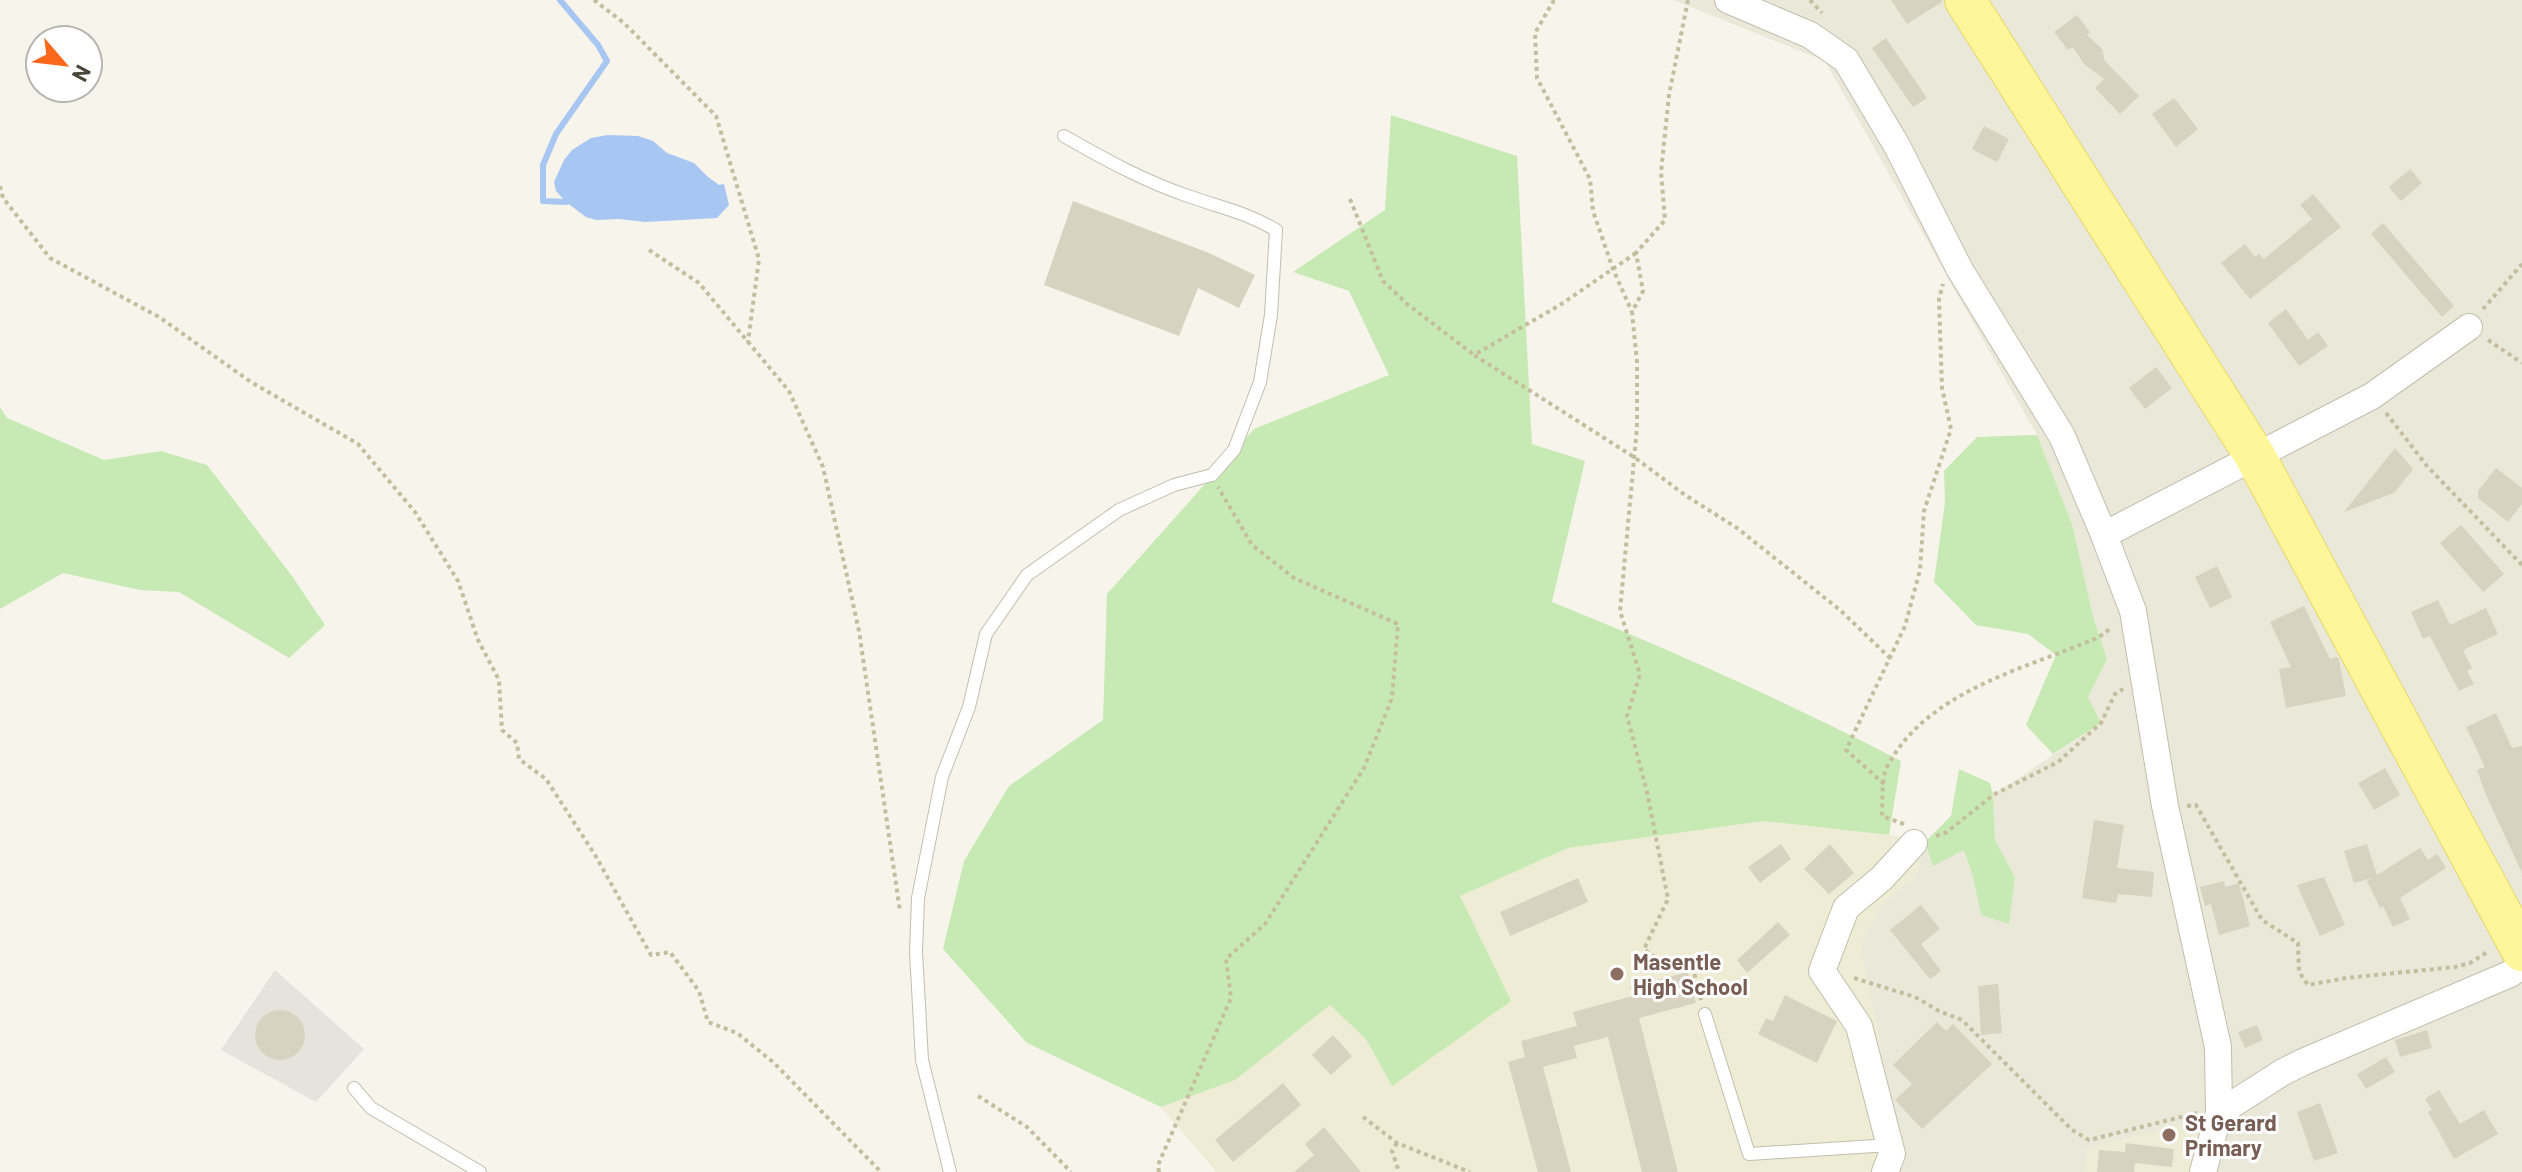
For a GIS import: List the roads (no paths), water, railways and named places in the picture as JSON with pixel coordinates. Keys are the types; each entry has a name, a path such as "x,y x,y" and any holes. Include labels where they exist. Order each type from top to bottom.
{"main road":[{"path":"1972,3 2255,456 2518,964"}],"street":[{"path":"1728,0 1810,35 1846,60 1897,146 1952,255 2062,436 2104,535 2133,611 2165,806 2218,1047 2219,1110 2203,1172"},
{"path":"2104,535 2372,396 2469,327"},
{"path":"1885,1172 1892,1154 1859,1026 1822,971 1846,908 1882,878 1914,843"},
{"path":"2219,1110 2283,1072 2518,964"}],"lane":[{"path":"950,1172 922,1060 918,898 942,777 969,707 986,634 1027,575 1119,510 1174,485 1212,475 1234,450 1260,382 1271,315 1276,230 1250,214 1187,196 1112,164 1064,136"},
{"path":"1705,1014 1749,1154 1890,1145"},
{"path":"354,1088 371,1108 480,1172"}],"water":[{"path":"638,136 653,141 667,153 694,163 719,185 724,184 729,205 717,218 645,222 586,217 566,202 556,191 554,182 572,150 591,138"}],"waterway":[{"path":"560,0 598,45 607,61 556,134 543,165 543,201 566,202"}],"place":[{"name":"Masentle High School","path":"1617,974"},
{"name":"St Gerard Primary","path":"2169,1135"}]}
